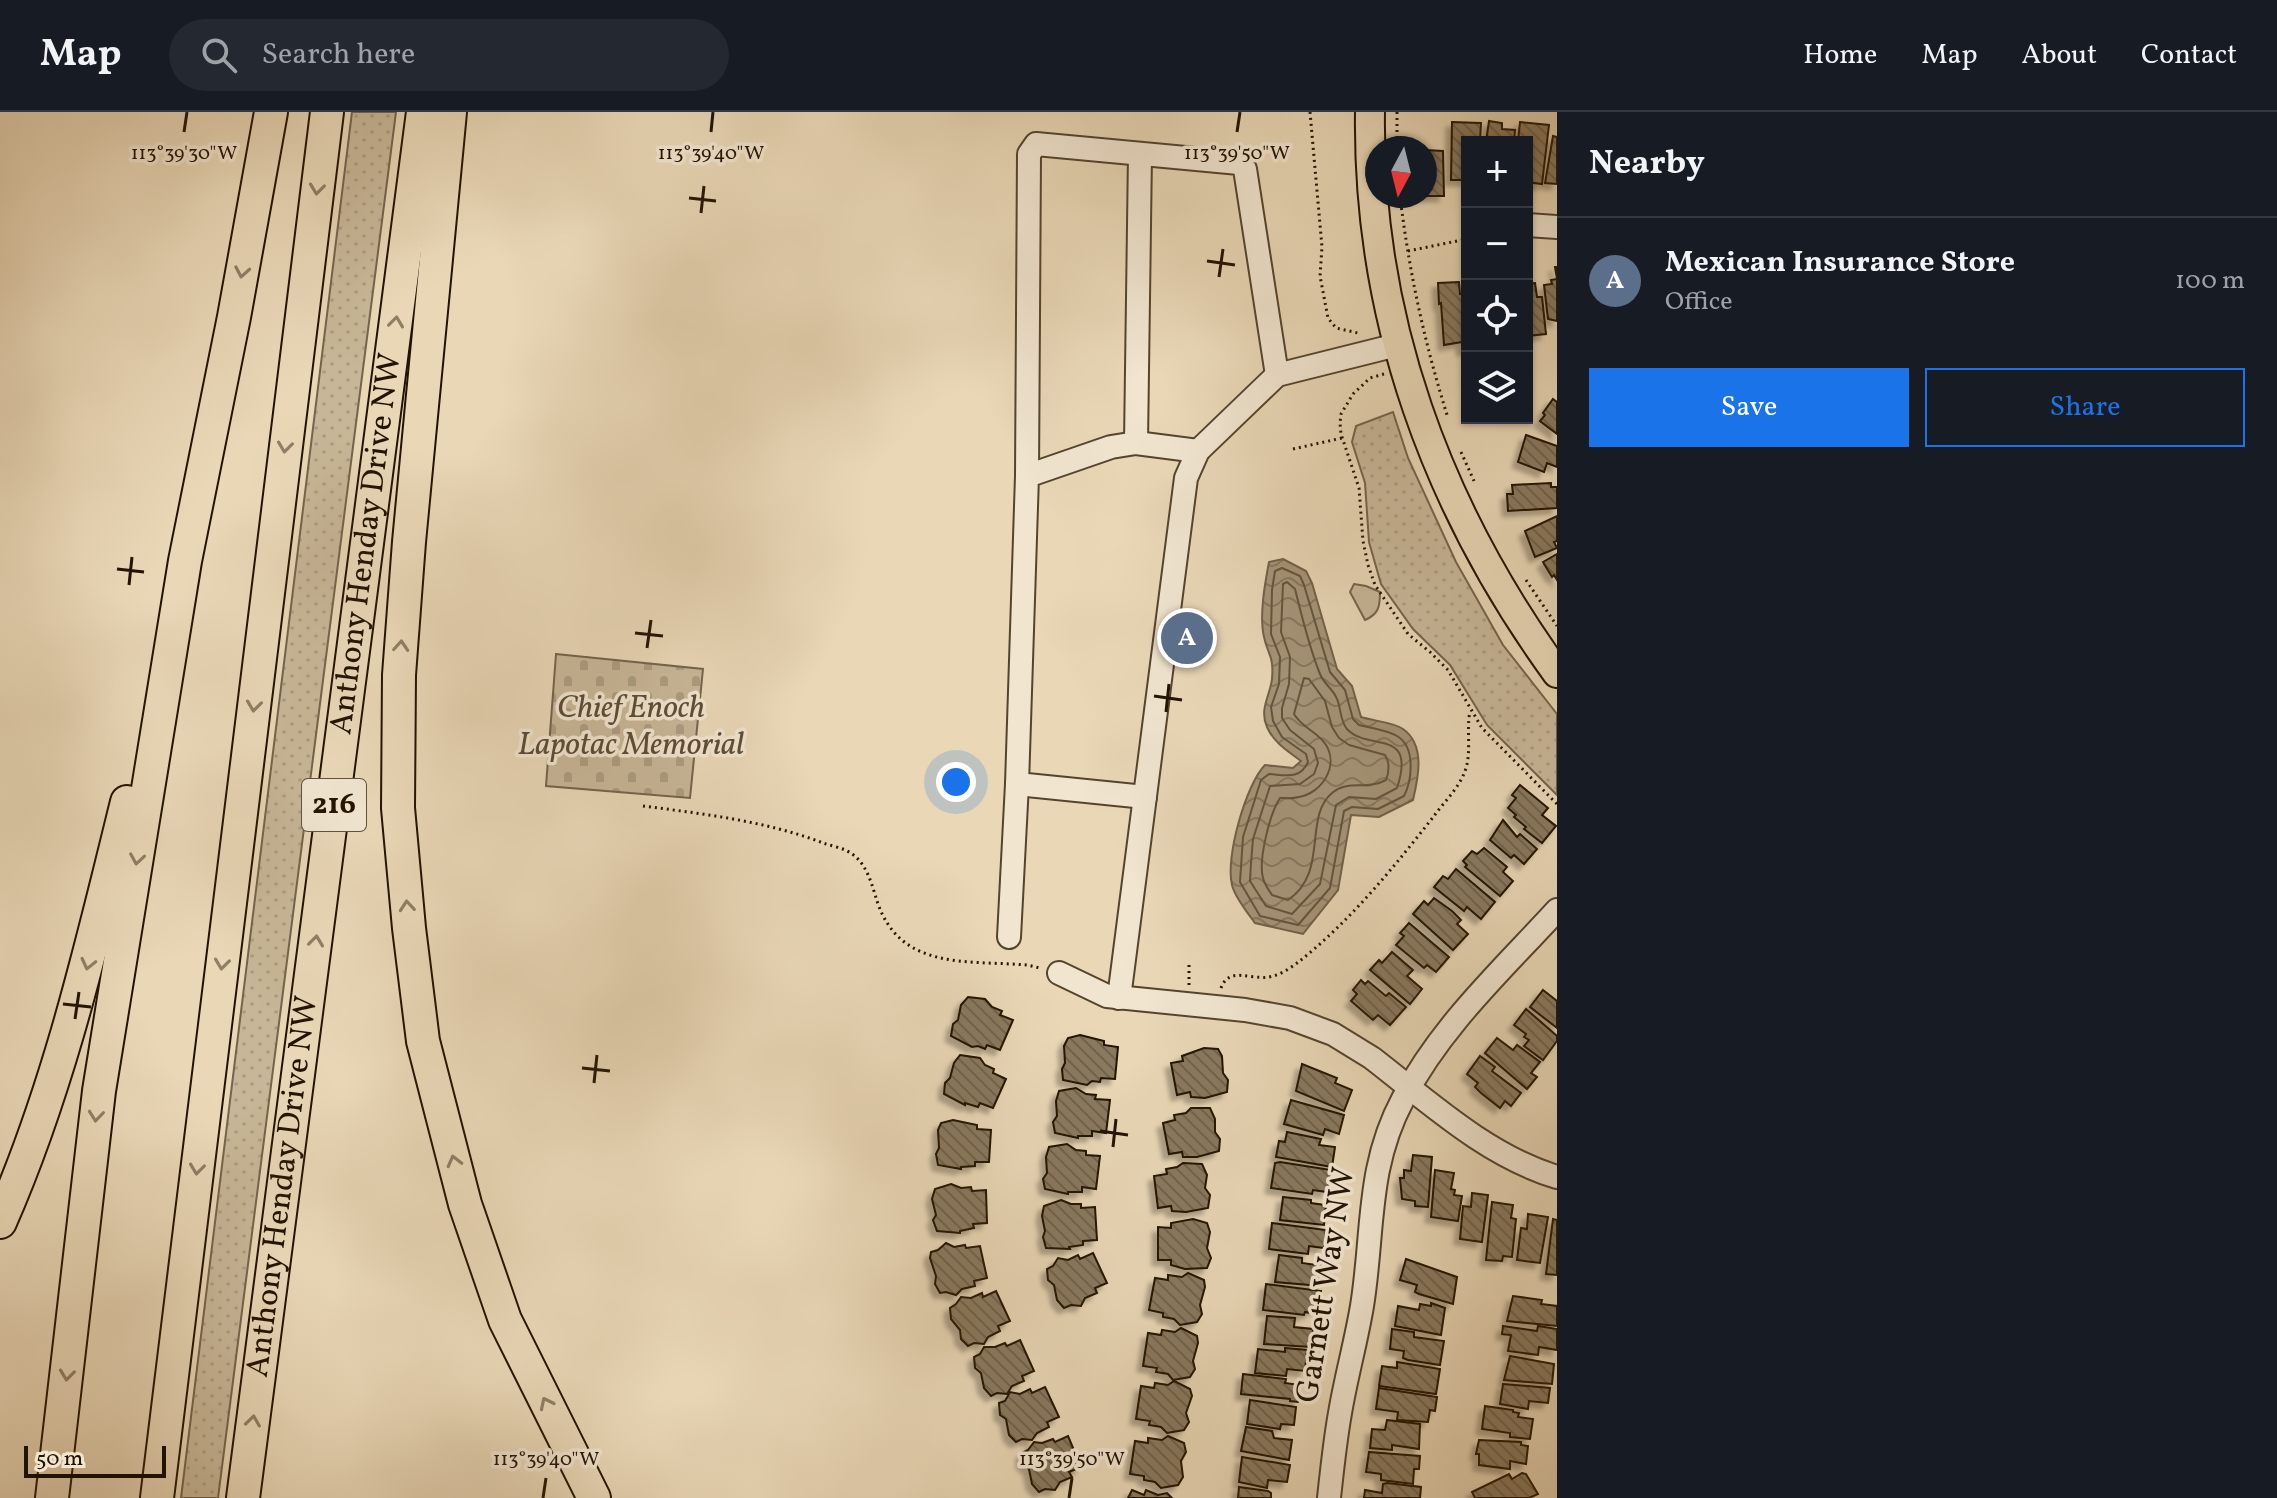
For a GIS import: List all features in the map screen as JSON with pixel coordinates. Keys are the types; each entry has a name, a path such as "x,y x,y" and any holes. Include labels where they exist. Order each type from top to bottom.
{"highway":[{"path":"52,1498 99,1091 185,561 271,112"},
{"path":"157,1498 327,112"},
{"name":"Anthony Henday Drive NW","path":"243,1498 423,112"},
{"path":"450,112 399,675 398,808 409,928 423,1041 465,1204 505,1320 594,1498"},
{"path":"0,1222 21,1174 80,996 185,561"}],"main road":[{"path":"1370,112 1373,209 1401,356 1436,459 1466,526 1504,595 1557,673"}],"street":[{"path":"1009,937 1027,476 1029,154 1036,144 1239,163 1245,169 1277,375"},
{"path":"1136,443 1140,154"},
{"path":"1533,225 1557,227"},
{"path":"1119,998 1186,478 1198,451 1277,375 1365,353 1401,356"},
{"path":"1027,476 1111,447 1136,443 1198,451"},
{"path":"1017,784 1145,797"},
{"name":"Garnett Way NW","path":"1329,1498 1340,1412 1362,1306 1375,1179 1387,1134 1409,1087 1433,1050 1464,1011 1557,910"},
{"path":"1059,973 1097,992 1119,998 1263,1012 1320,1028 1352,1044 1495,1150 1557,1177"}],"path":[{"path":"1310,112 1322,247 1320,276 1328,318 1336,328 1359,333 1365,353"},
{"path":"1397,112 1397,136"},
{"path":"1402,208 1407,251 1431,363 1452,430"},
{"path":"1407,251 1461,240"},
{"path":"1401,356 1353,394 1341,414 1342,438 1359,488 1363,541 1375,585 1408,634 1448,670 1482,728 1557,804"},
{"path":"1293,449 1342,438"},
{"path":"1457,442 1479,492"},
{"path":"1524,577 1557,626"},
{"path":"1217,1007 1224,979 1230,975 1269,977 1298,962 1334,932 1402,854 1445,802 1466,770 1470,710"},
{"path":"643,806 794,832 853,854 869,876 890,930 917,952 943,959 1027,965 1059,973"}],"green space":[{"path":"352,112 396,112 218,1498 181,1498"},
{"path":"1393,412 1408,458 1456,562 1503,645 1557,714 1557,795 1487,725 1450,665 1413,629 1381,584 1369,542 1365,483 1352,442 1356,426"},
{"path":"1354,584 1380,592 1378,609 1365,620 1350,592"},
{"name":"Chief Enoch Lapotac Memorial","path":"556,654 703,669 690,798 546,786"}],"water":[{"path":"1283,559 1306,571 1312,583 1337,669 1352,686 1361,717 1403,729 1418,753 1413,800 1379,817 1351,815 1338,890 1303,934 1255,923 1236,895 1231,873 1234,840 1244,804 1258,775 1265,765 1293,768 1301,761 1273,738 1264,714 1272,671 1263,629 1264,589 1269,562"}],"building":[{"path":"1489,121 1502,123 1502,129 1515,130 1514,136 1487,136"},
{"path":"1452,122 1481,123 1480,136 1461,136 1461,180 1451,180"},
{"path":"1520,122 1549,125 1542,184 1533,183 1533,136 1519,136"},
{"path":"1553,136 1557,137 1557,184 1545,183"},
{"path":"1437,151 1443,151 1444,196 1437,196"},
{"path":"1557,279 1557,321 1548,319 1544,285 1552,284 1551,280"},
{"path":"1459,282 1461,342 1444,345 1438,283"},
{"path":"1533,283 1537,297 1542,297 1546,334 1533,335"},
{"path":"1553,399 1557,402 1557,434 1540,421"},
{"path":"1526,435 1557,446 1557,467 1547,463 1544,472 1518,462"},
{"path":"1551,483 1551,487 1557,487 1557,508 1508,511 1507,494 1513,494 1512,485"},
{"path":"1557,516 1557,541 1554,542 1557,548 1535,557 1525,531"},
{"path":"1557,554 1557,580 1543,562"},
{"path":"1520,785 1548,808 1542,815 1556,826 1542,843 1524,829 1526,827 1508,808 1516,798 1512,795"},
{"path":"1503,820 1517,837 1520,834 1537,849 1524,864 1514,855 1511,858 1490,840"},
{"path":"1484,848 1507,867 1503,872 1513,881 1500,896 1465,867 1467,865 1463,861 1472,851 1477,854"},
{"path":"1456,869 1495,902 1481,919 1467,907 1464,911 1434,887 1443,876 1448,879"},
{"path":"1434,898 1461,920 1457,924 1468,934 1453,950 1413,914 1424,901 1428,905"},
{"path":"1409,923 1449,957 1436,972 1427,965 1424,968 1396,945 1404,936 1400,933"},
{"path":"1392,952 1413,970 1407,976 1422,989 1410,1004 1370,970"},
{"path":"1361,980 1365,984 1368,981 1386,996 1389,993 1406,1007 1390,1025 1378,1015 1373,1020 1351,1001 1357,994 1353,990"},
{"path":"1543,990 1557,1001 1557,1028 1530,1007"},
{"path":"968,997 985,999 992,1007 1002,1011 1000,1015 1013,1020 1000,1050 987,1045 985,1049 972,1047 951,1036 961,1005"},
{"path":"1526,1009 1557,1036 1557,1041 1543,1060 1524,1046 1529,1040 1514,1025"},
{"path":"1080,1035 1118,1047 1115,1079 1101,1078 1100,1082 1092,1081 1087,1085 1063,1080 1064,1046 1068,1038"},
{"path":"1497,1038 1513,1050 1517,1045 1540,1062 1531,1073 1537,1077 1527,1089 1485,1053"},
{"path":"1204,1048 1218,1049 1222,1056 1223,1073 1228,1080 1227,1092 1205,1098 1191,1097 1190,1092 1177,1095 1171,1063 1183,1061 1182,1056"},
{"path":"960,1055 980,1058 985,1065 994,1069 993,1073 1006,1079 993,1108 980,1103 978,1107 965,1105 944,1094 945,1083"},
{"path":"1480,1056 1495,1067 1492,1071 1521,1093 1511,1106 1505,1101 1500,1108 1475,1087 1478,1083 1467,1074"},
{"path":"1302,1064 1337,1078 1335,1083 1352,1090 1344,1111 1296,1091"},
{"path":"1076,1088 1096,1095 1095,1099 1110,1100 1106,1133 1092,1131 1092,1136 1078,1138 1055,1133 1053,1122 1057,1116 1059,1091"},
{"path":"1291,1100 1344,1115 1339,1134 1325,1129 1323,1135 1284,1124"},
{"path":"1191,1108 1210,1108 1215,1119 1215,1132 1220,1139 1219,1151 1197,1157 1183,1157 1182,1152 1169,1154 1163,1123 1175,1120 1174,1115 1186,1113"},
{"path":"953,1120 977,1125 977,1129 991,1130 989,1162 975,1162 975,1166 961,1169 938,1165 938,1130 941,1123"},
{"path":"1287,1132 1321,1139 1319,1145 1335,1147 1332,1167 1276,1157 1279,1141 1285,1142"},
{"path":"1067,1144 1076,1150 1086,1151 1086,1155 1100,1156 1096,1189 1082,1187 1082,1192 1068,1194 1045,1189 1043,1179 1047,1173 1049,1147"},
{"path":"1413,1155 1432,1157 1428,1207 1415,1206 1415,1201 1402,1199 1400,1178 1404,1178 1404,1170 1411,1171"},
{"path":"1183,1163 1202,1164 1207,1175 1205,1188 1210,1195 1208,1208 1186,1212 1172,1211 1171,1206 1158,1208 1154,1176 1167,1174 1166,1169"},
{"path":"1275,1163 1331,1170 1327,1192 1313,1190 1312,1194 1271,1188"},
{"path":"1435,1170 1454,1173 1451,1189 1455,1190 1454,1195 1462,1196 1458,1221 1431,1217"},
{"path":"951,1184 961,1188 971,1187 972,1191 986,1190 987,1223 973,1224 974,1228 960,1233 937,1231 932,1199 935,1189"},
{"path":"1472,1193 1488,1195 1482,1242 1460,1239 1463,1206 1471,1207"},
{"path":"1283,1197 1326,1205 1324,1225 1280,1220"},
{"path":"1061,1200 1081,1204 1081,1208 1095,1207 1097,1240 1083,1241 1083,1245 1070,1249 1046,1248 1042,1216 1044,1206"},
{"path":"1492,1202 1513,1205 1511,1218 1516,1219 1512,1257 1503,1256 1502,1261 1486,1260"},
{"path":"1528,1214 1548,1217 1540,1263 1517,1260 1521,1228 1527,1229"},
{"path":"1193,1219 1207,1223 1210,1232 1207,1248 1211,1258 1207,1268 1185,1269 1171,1265 1171,1260 1158,1260 1158,1227 1171,1228 1171,1223"},
{"path":"1553,1219 1557,1220 1557,1275 1546,1274"},
{"path":"1272,1223 1326,1230 1324,1248 1309,1246 1308,1254 1269,1249"},
{"path":"946,1243 954,1247 980,1246 987,1278 974,1281 975,1286 962,1289 956,1295 940,1293 930,1258 931,1252"},
{"path":"1093,1253 1107,1283 1095,1288 1097,1293 1085,1298 1081,1306 1064,1308 1057,1300 1054,1285 1048,1280 1047,1269 1058,1258 1068,1260 1078,1255 1080,1259"},
{"path":"1279,1255 1302,1258 1302,1263 1324,1266 1321,1286 1275,1282"},
{"path":"1406,1259 1457,1277 1453,1304 1419,1294 1415,1292 1417,1285 1400,1280"},
{"path":"1188,1273 1204,1280 1200,1305 1202,1314 1197,1322 1180,1325 1174,1319 1163,1317 1163,1313 1149,1310 1155,1278 1168,1280 1168,1275 1182,1277"},
{"path":"1266,1284 1321,1291 1318,1309 1311,1308 1310,1313 1305,1312 1304,1315 1263,1310"},
{"path":"996,1291 1010,1321 998,1326 1000,1331 988,1337 984,1344 968,1346 951,1319 950,1308 961,1297 971,1298 982,1293 983,1297"},
{"path":"1513,1296 1542,1300 1541,1304 1557,1306 1557,1326 1507,1321"},
{"path":"1431,1303 1445,1308 1441,1335 1395,1326 1398,1306 1419,1310 1420,1304 1431,1306"},
{"path":"1267,1316 1295,1318 1294,1327 1313,1329 1311,1347 1264,1344"},
{"path":"1503,1326 1537,1331 1538,1326 1557,1329 1557,1350 1539,1347 1538,1355 1508,1351 1511,1335 1502,1334"},
{"path":"1181,1328 1197,1336 1193,1361 1195,1369 1190,1377 1173,1380 1168,1374 1156,1372 1157,1368 1143,1366 1148,1333 1161,1335 1162,1330 1175,1332"},
{"path":"1392,1329 1414,1332 1414,1337 1444,1341 1440,1365 1408,1360 1403,1358 1404,1351 1390,1349"},
{"path":"1020,1340 1034,1371 1022,1376 1024,1381 1012,1386 1007,1394 991,1396 984,1388 981,1373 975,1368 974,1357 984,1347 1005,1343 1007,1346"},
{"path":"1285,1348 1307,1350 1305,1371 1287,1369 1286,1376 1255,1373 1258,1349 1285,1352"},
{"path":"1510,1356 1554,1364 1552,1384 1504,1380"},
{"path":"1397,1362 1440,1369 1436,1394 1379,1386 1382,1366 1397,1368"},
{"path":"1243,1374 1286,1379 1285,1383 1300,1385 1298,1402 1241,1394"},
{"path":"1174,1381 1190,1389 1192,1396 1186,1413 1189,1422 1184,1430 1167,1433 1161,1427 1149,1425 1150,1421 1136,1419 1141,1386 1154,1388 1155,1383 1168,1385"},
{"path":"1503,1384 1550,1388 1548,1403 1529,1401 1528,1409 1500,1404"},
{"path":"1045,1387 1059,1417 1047,1422 1049,1427 1037,1433 1032,1440 1016,1442 1009,1435 1006,1419 1000,1415 999,1403 1005,1401 1010,1392 1020,1394 1030,1389 1032,1393"},
{"path":"1379,1388 1437,1397 1435,1411 1430,1410 1428,1422 1397,1420 1398,1412 1376,1409"},
{"path":"1250,1400 1296,1407 1294,1425 1281,1424 1280,1429 1247,1424"},
{"path":"1485,1406 1513,1410 1519,1413 1518,1417 1533,1419 1530,1439 1482,1429"},
{"path":"1387,1420 1420,1424 1419,1449 1392,1445 1392,1450 1370,1448 1372,1429 1385,1430"},
{"path":"1246,1427 1272,1431 1274,1438 1292,1440 1289,1460 1241,1451"},
{"path":"1068,1436 1081,1467 1069,1472 1072,1477 1060,1482 1055,1490 1039,1492 1032,1484 1029,1469 1022,1463 1022,1453 1034,1442 1053,1439 1055,1442"},
{"path":"1168,1436 1184,1443 1186,1452 1181,1461 1183,1477 1178,1485 1161,1488 1155,1482 1144,1480 1144,1476 1130,1474 1135,1441 1148,1443 1148,1438 1162,1440"},
{"path":"1479,1440 1521,1442 1521,1445 1528,1446 1526,1464 1510,1461 1510,1469 1479,1465 1479,1454 1476,1454"},
{"path":"1369,1452 1420,1456 1419,1469 1414,1469 1413,1484 1381,1480 1381,1474 1366,1472"},
{"path":"1242,1457 1290,1465 1287,1482 1268,1480 1267,1488 1239,1482"},
{"path":"1509,1474 1512,1479 1526,1474 1538,1494 1529,1498 1475,1498 1472,1492"},
{"path":"1383,1484 1421,1487 1420,1498 1364,1498 1365,1490 1382,1493"},
{"path":"1239,1487 1268,1491 1271,1498 1238,1498"},
{"path":"1132,1490 1144,1495 1146,1490 1158,1495 1167,1493 1172,1498 1128,1498"}],"place":[{"name":"Mexican Insurance Store","path":"1187,638"}]}
